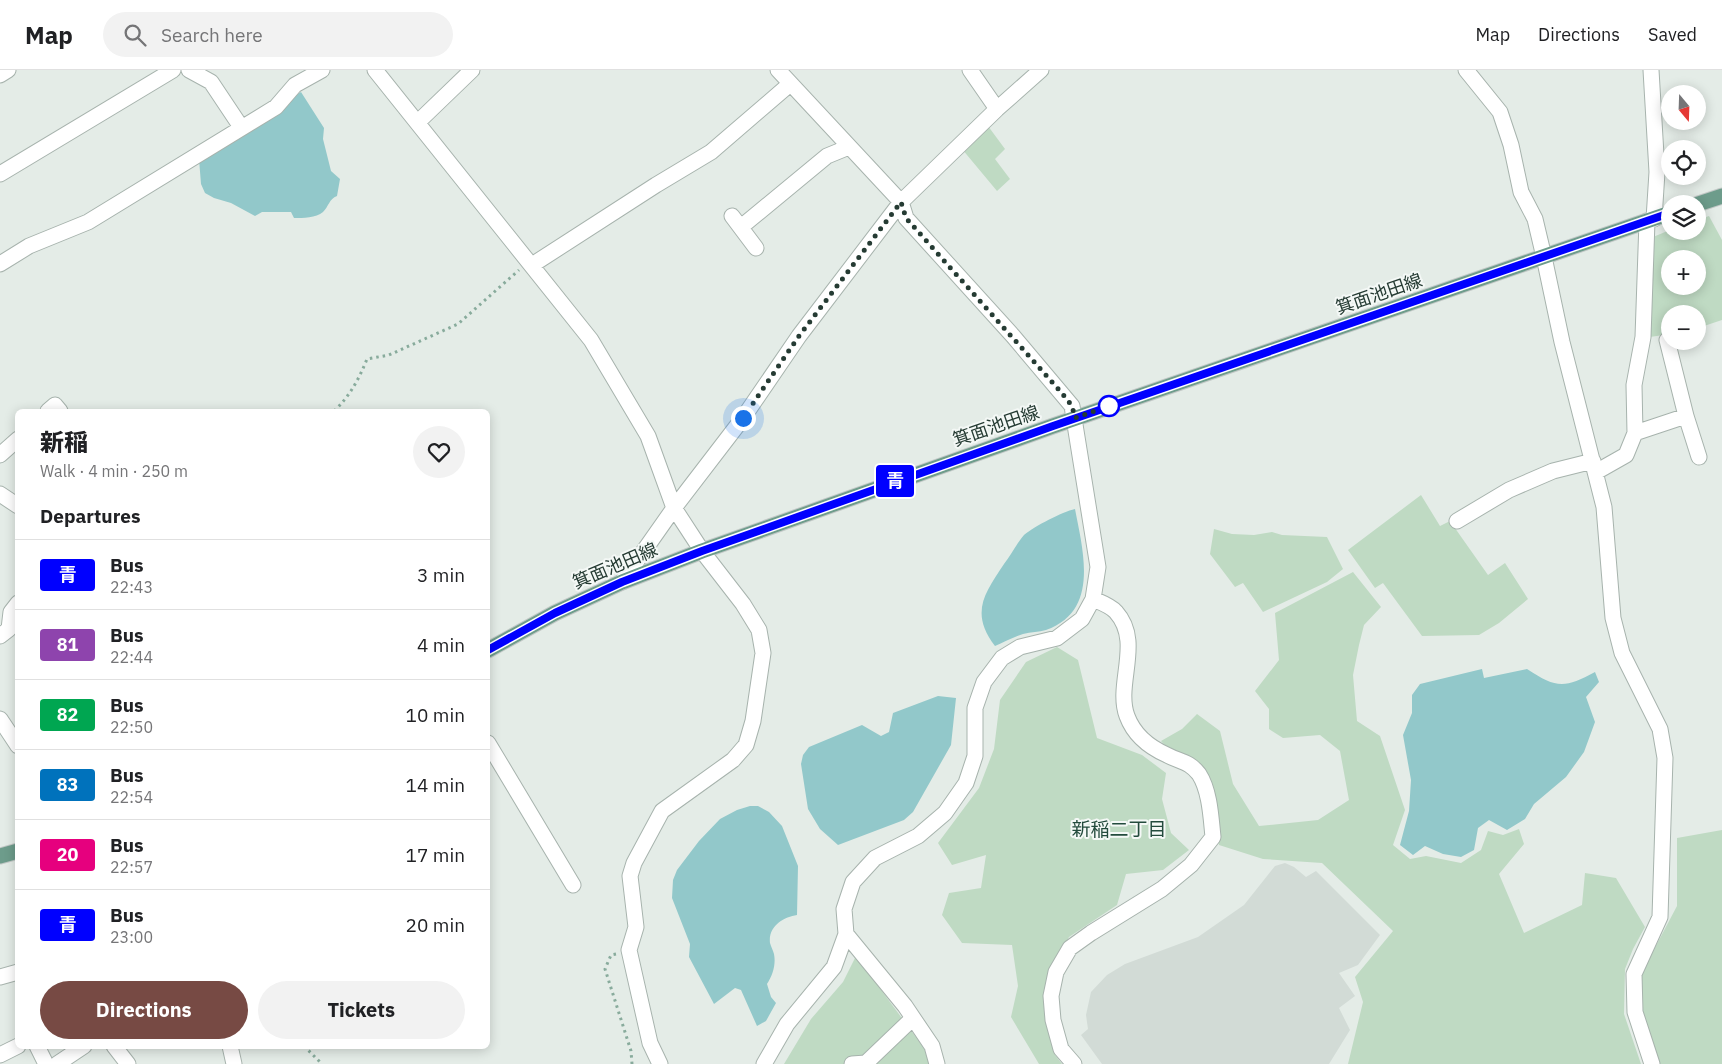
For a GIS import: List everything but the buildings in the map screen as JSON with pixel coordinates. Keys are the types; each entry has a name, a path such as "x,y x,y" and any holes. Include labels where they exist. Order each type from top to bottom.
{"main road":[{"path":"1706,201 1722,196"},
{"name":"箕面池田線","path":"490,649 555,613 622,582 702,551 1075,418 1661,216"},
{"path":"0,856 15,852"}],"street":[{"path":"0,74 8,70"},
{"path":"0,174 173,70"},
{"path":"188,70 211,82 242,127"},
{"path":"0,264 29,246 88,222 276,107 295,85 322,70"},
{"path":"374,70 418,122 590,340 648,436 674,508 702,551 743,604 759,630 763,653 753,721 746,745 733,760 662,811 634,863 630,876 636,927 629,950 650,1043 660,1064"},
{"path":"418,122 472,70"},
{"path":"764,1064 787,1024 834,967 846,934 844,909 853,882 876,858 918,836 945,813 966,783 975,756 975,708 984,682 1002,658 1020,647 1057,638 1082,619 1093,598 1098,567 1072,406 906,218 901,202 778,70"},
{"path":"970,70 997,110"},
{"path":"622,582 674,508 743,418 799,336 901,202 1041,70"},
{"path":"1466,70 1500,112 1511,145 1521,192 1535,219 1562,342 1604,506 1613,618 1622,653 1660,729 1665,758 1660,917 1634,974 1635,1012 1652,1064"},
{"path":"1457,521 1509,490 1553,471 1594,467 1626,455 1635,433 1634,385 1643,337 1650,220 1657,172 1651,70"},
{"path":"532,266 656,185 711,152 790,84"},
{"path":"756,248 736,221 827,156 849,147"},
{"path":"1643,337 1661,339"},
{"path":"1670,350 1686,416 1699,457"},
{"path":"1635,433 1686,416"},
{"path":"0,456 15,442"},
{"path":"0,494 15,504"},
{"path":"1074,1064 1061,1049 1052,1020 1051,996 1056,972 1070,948 1162,889 1191,865 1213,837 1209,801 1200,776 1189,763 1167,756 1148,745 1135,731 1126,714 1124,689 1128,654 1127,632 1116,611 1093,598"},
{"path":"7,630 11,612 15,607"},
{"path":"0,719 15,742"},
{"path":"490,746 573,885"},
{"path":"846,934 913,1018 932,1046 937,1064"},
{"path":"0,977 15,973"},
{"path":"852,1064 866,1063 913,1018"},
{"path":"0,1055 15,1048"},
{"path":"38,1049 46,1064"},
{"path":"57,1064 80,1049"},
{"path":"231,1049 234,1064"}],"path":[{"path":"336,409 359,378 367,359 389,355 458,324 522,268 532,266"},
{"path":"629,950 611,955 605,969 631,1051 632,1064"},
{"path":"307,1049 322,1064"}],"shaded area":[{"path":"1285,863 1294,867 1306,877 1316,871 1380,935 1358,965 1339,973 1355,996 1339,1008 1350,1030 1329,1064 1102,1064 1081,1035 1088,1029 1086,1015 1091,992 1107,975 1125,964 1198,937 1244,905 1275,866"}],"green space":[{"path":"988,126 1005,149 995,159 1010,179 997,191 962,149"},
{"path":"1709,216 1722,240 1722,320 1706,325 1706,305 1661,305 1661,335 1650,337 1653,237 1661,234 1661,240 1706,240 1706,217"},
{"path":"1421,495 1440,526 1450,521 1488,575 1505,563 1528,599 1499,623 1479,635 1422,636 1383,583 1375,588 1348,550"},
{"path":"1214,529 1232,534 1254,535 1272,532 1282,535 1327,537 1343,569 1327,582 1263,612 1243,583 1235,587 1210,554"},
{"path":"1353,572 1381,607 1364,625 1353,675 1357,721 1380,736 1405,810 1393,845 1410,859 1426,856 1461,863 1481,850 1488,831 1503,835 1519,829 1524,844 1499,874 1524,933 1582,905 1585,873 1616,878 1645,927 1625,969 1624,1014 1641,1064 1348,1064 1363,1002 1355,977 1393,931 1322,863 1263,859 1219,845 1214,800 1161,741 1182,729 1197,714 1220,731 1233,784 1259,826 1318,820 1349,800 1340,751 1320,735 1283,738 1269,729 1269,709 1255,691 1279,660 1275,613"},
{"path":"1057,647 1078,660 1097,738 1142,755 1166,773 1162,799 1171,833 1189,850 1163,870 1126,874 1117,905 1069,937 1047,978 1050,1030 1055,1055 1062,1064 1039,1064 1011,1017 1018,986 1012,945 962,943 942,915 949,893 981,888 986,855 952,865 938,843 979,788 994,749 1000,700 1026,662"},
{"path":"1722,830 1722,1064 1658,1064 1640,1011 1641,974 1677,906 1677,838"},
{"path":"856,956 924,1048 930,1064 784,1064 811,1019 843,982"}],"water":[{"path":"301,92 324,128 323,139 331,171 340,179 337,196 334,197 323,212 305,218 294,218 291,212 262,212 255,216 231,203 205,193 201,184 199,159"},
{"path":"1075,509 1084,561 1084,578 1081,594 1074,609 1063,621 1046,630 1023,634 995,646 987,634 982,613 986,594 991,585 1024,535 1049,520"},
{"path":"1482,669 1484,678 1527,669 1545,680 1560,684 1568,684 1595,672 1599,682 1586,697 1595,722 1584,752 1566,777 1534,804 1525,819 1507,830 1489,820 1478,828 1474,850 1461,857 1443,854 1425,846 1413,855 1400,845 1409,811 1411,780 1403,735 1412,713 1412,695 1420,684"},
{"path":"938,696 956,698 951,745 913,812 904,820 838,845 820,829 808,809 801,764 803,755 809,747 862,725 881,736 889,732 893,713"},
{"path":"750,806 758,806 769,812 782,826 798,866 797,915 778,923 770,937 775,962 767,984 771,997 776,1003 766,1021 757,1026 741,990 735,988 714,1004 689,957 690,944 672,898 673,880 677,870 699,841 720,819"}],"bus line":[{"name":"青","path":"490,649 555,613 622,582 702,551 955,460 1661,216"}],"district":[{"name":"新稲二丁目","path":"1119,829"}],"route":[{"path":"743,418 799,336 901,202 906,218 1061,392 1072,406 1075,418 1109,406"}]}
